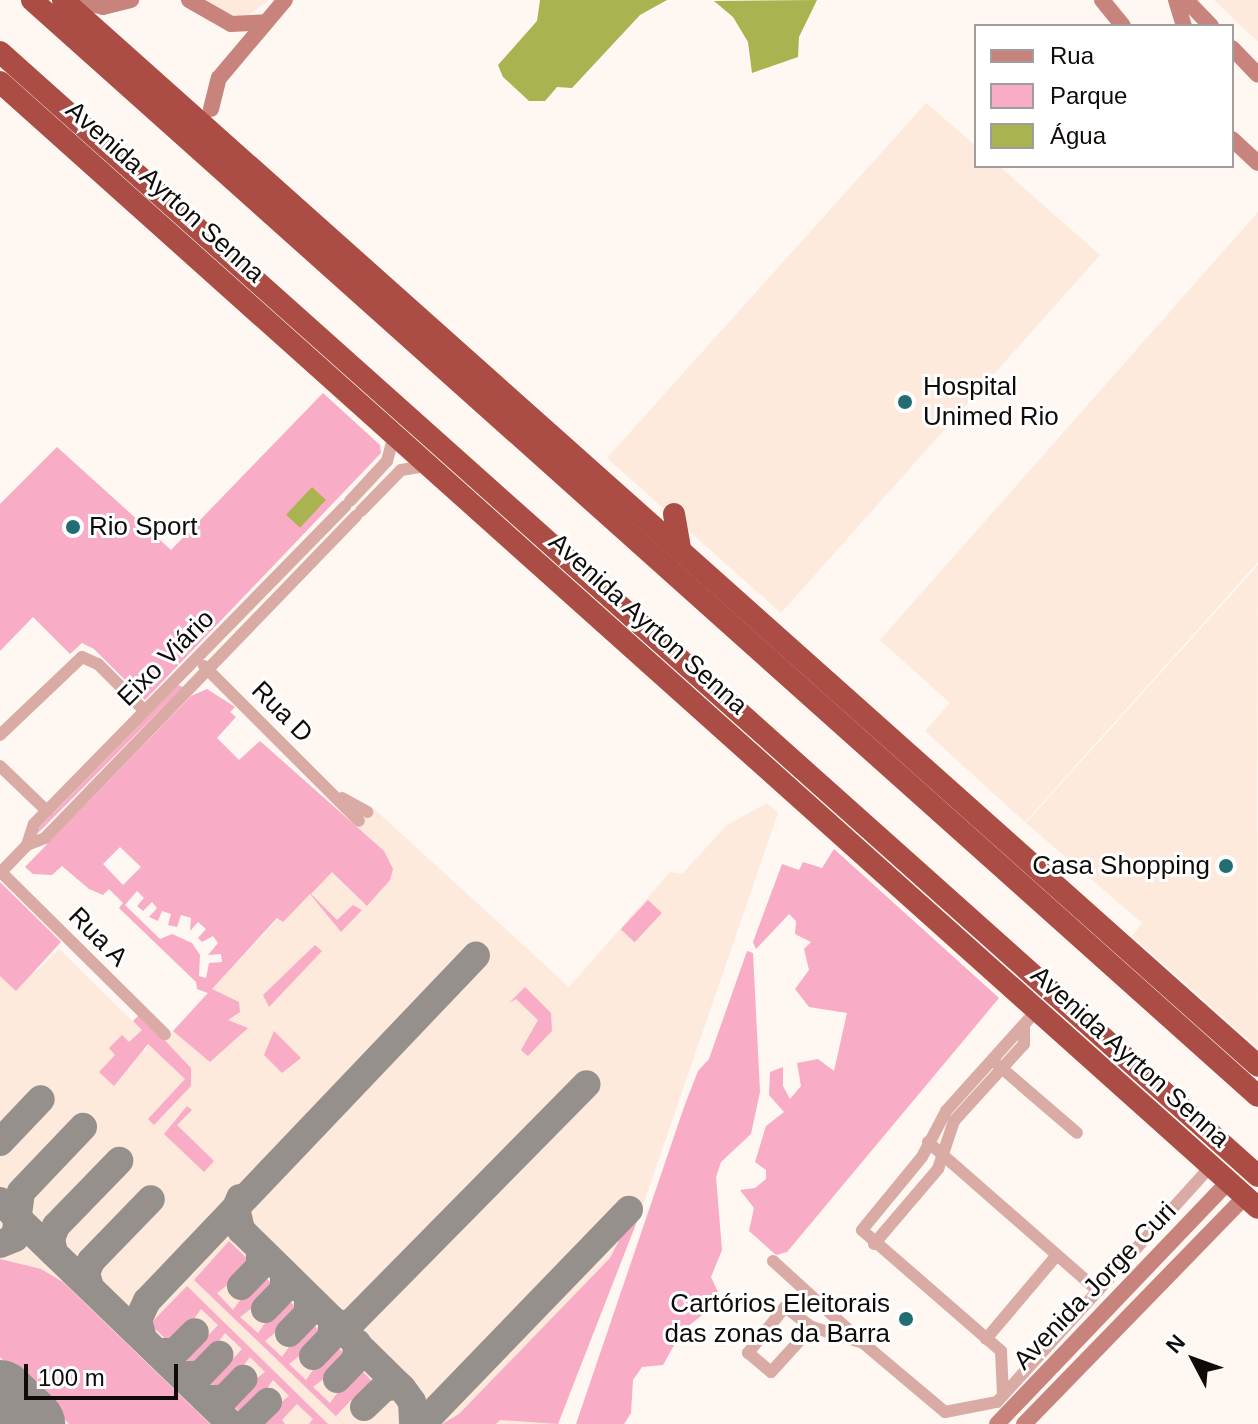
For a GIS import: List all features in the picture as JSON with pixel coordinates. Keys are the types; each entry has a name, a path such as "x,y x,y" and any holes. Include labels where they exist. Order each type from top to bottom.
{"highway":[{"name":"Avenida Ayrton Senna","path":"32,0 1258,1096"},
{"path":"73,1 246,160 1258,1066"},
{"name":"Avenida Ayrton Senna","path":"0,52 1258,1176"},
{"name":"Avenida Ayrton Senna","path":"0,82 674,684 1029,1018 1150,1111 1251,1203"},
{"path":"211,109 246,160"},
{"path":"304,211 404,333"},
{"path":"252,306 378,387"},
{"path":"595,471 626,471"},
{"path":"587,497 688,554"},
{"path":"674,514 688,554"},
{"path":"569,560 585,588 674,684"},
{"path":"1030,894 1142,963"},
{"path":"1054,993 1083,1039 1150,1111"}],"street":[{"path":"73,1 110,7 131,0"},
{"path":"189,0 231,24 266,22"},
{"path":"211,109 219,78 285,0"},
{"path":"1102,0 1121,24"},
{"path":"1176,0 1183,24"},
{"path":"1186,0 1209,24"},
{"path":"1238,60 1258,75"},
{"path":"1234,141 1258,163"},
{"name":"Eixo Viário","path":"1,872 27,845 45,838 358,514 389,471 394,434"},
{"name":"Eixo Viário","path":"27,845 34,824 348,504 389,471 428,465"},
{"path":"0,735 82,657 98,664 145,711"},
{"name":"Rua D","path":"196,659 338,796 363,816"},
{"path":"180,675 193,687"},
{"path":"0,766 47,811"},
{"name":"Rua A","path":"1,872 165,1034"},
{"path":"874,1244 944,1155 954,1121 998,1065 1029,1018"},
{"path":"998,1065 1077,1133"},
{"path":"998,1065 946,1111 913,1169 863,1224 874,1244 986,1339 1004,1358 1008,1413"},
{"path":"928,1142 1098,1291"},
{"path":"1008,1413 1081,1309 1211,1166"},
{"name":"Avenida Jorge Curi","path":"1008,1413 1228,1182"},
{"name":"Avenida Jorge Curi","path":"1008,1413 1109,1335 1251,1203"},
{"path":"986,1339 1057,1255"},
{"path":"773,1261 945,1412 1008,1413"},
{"path":"812,1327 771,1372 748,1353 785,1307 812,1327 863,1343"},
{"path":"1081,1309 1109,1335"}],"shaded area":[{"path":"205,0 269,0 246,17 227,15"},
{"path":"1214,0 1258,0 1258,41 1256,40"},
{"path":"926,103 974,144 974,168 1001,168 1100,255 781,613 607,458"},
{"path":"1258,212 1258,562 1025,822 925,731 950,703 880,640"},
{"path":"1258,565 1258,1048 1132,936 1142,923 1026,823"},
{"path":"767,803 778,813 641,1211 558,1424 0,1424 0,971 36,972 59,949 142,1030 129,1043 109,1048 146,1051 148,1043 163,1041 173,1031 177,1034 194,1008 361,831 354,826 372,807 569,987 670,872 682,874 727,825"}],"green space":[{"name":"Rio Sport","path":"323,393 380,445 381,453 145,700 94,649 82,643 70,654 33,617 0,651 0,504 57,447 171,550"},
{"path":"178,685 183,687 36,835 36,831"},
{"path":"207,689 235,707 230,712 236,717 217,738 239,760 260,741 384,851 393,869 390,880 367,906 332,872 311,894 337,920 353,905 362,910 341,932 310,894 283,922 277,918 212,989 239,1002 240,1012 228,1020 248,1028 210,1062 173,1031 208,993 197,989 196,982 119,908 123,903 109,889 103,895 89,889 62,866 52,875 33,874 25,867 191,696","holes":["120,847 141,867 123,885 103,864","137,891 144,898 137,906 143,911 152,902 157,908 149,917 158,921 162,911 171,914 168,925 177,927 181,915 191,918 190,931 198,922 206,929 198,938 202,942 213,936 218,943 208,955 221,954 222,962 209,963 206,978 199,976 200,955 192,943 172,934 160,939 125,905"]},
{"path":"834,849 999,998 787,1252 776,1255 749,1231 754,1208 740,1190 755,1188 766,1179 766,1170 755,1162 766,1126 784,1112 769,1095 770,1072 783,1067 783,1086 790,1099 801,1086 797,1063 818,1059 834,1071 847,1013 809,1007 795,989 809,970 804,949 811,942 795,934 796,921 789,914 756,949 753,942 782,864 799,870 803,862 822,868"},
{"path":"0,882 61,942 16,991 0,976"},
{"path":"648,900 662,913 635,942 621,929"},
{"path":"315,945 322,951 269,1007 263,995"},
{"path":"747,951 753,953 760,1092 751,1134 721,1162 716,1177 722,1250 711,1277 719,1294 715,1305 682,1331 663,1365 642,1367 633,1380 631,1413 624,1424 576,1424 684,1107 698,1071 709,1059"},
{"path":"525,987 551,1013 552,1031 528,1056 521,1050 538,1020 516,999 509,1003"},
{"path":"140,1014 191,1068 191,1086 154,1125 148,1119 185,1079 148,1044 114,1086 99,1072 115,1055 109,1048 122,1035 129,1042 142,1030 133,1021"},
{"path":"274,1031 301,1058 282,1073 264,1055"},
{"path":"187,1106 192,1110 177,1125 214,1161 204,1172 164,1134"},
{"path":"641,1211 558,1424 500,1420 496,1424 442,1424 459,1414 610,1258 632,1215"},
{"path":"229,1241 254,1265 217,1293 233,1310 260,1272 277,1289 240,1317 258,1333 284,1296 301,1312 265,1341 282,1357 308,1319 325,1336 289,1364 306,1380 332,1342 350,1359 313,1387 330,1403 357,1366 377,1386 362,1402 355,1396 336,1416 344,1424 194,1280"},
{"path":"0,1259 41,1269 63,1282 210,1424 69,1424 0,1357"},
{"path":"187,1286 328,1424 309,1424 313,1419 297,1404 282,1420 285,1424 253,1424 289,1396 273,1380 246,1418 228,1401 265,1372 250,1357 221,1395 204,1377 220,1361 226,1366 242,1349 225,1333 197,1371 181,1354 197,1337 202,1342 218,1325 201,1309 174,1347 150,1324"}],"water":[{"path":"540,0 667,0 640,15 572,88 557,87 545,101 529,101 503,77 498,65 537,21"},
{"path":"817,0 799,37 798,57 752,73 748,42 733,17 714,1"},
{"path":"312,487 326,500 300,528 286,515"}],"taxiway":[{"path":"143,1338 138,1320 147,1301 476,955"},
{"path":"332,1320 341,1325 352,1322 587,1084"},
{"path":"0,1142 41,1099"},
{"path":"0,1244 15,1238 21,1192 83,1127"},
{"path":"54,1253 51,1239 56,1226 119,1161"},
{"path":"240,1198 236,1208 241,1230 402,1388 412,1402 413,1424"},
{"path":"90,1287 86,1273 91,1261 151,1199"},
{"path":"0,1201 231,1424"},
{"path":"422,1424 629,1210"},
{"path":"241,1286 260,1266 260,1250"},
{"path":"265,1309 284,1289 284,1273"},
{"path":"289,1333 308,1313 308,1297"},
{"path":"313,1356 332,1336 332,1320"},
{"path":"157,1352 175,1352 195,1332"},
{"path":"337,1379 356,1359 357,1343"},
{"path":"181,1375 200,1375 219,1355"},
{"path":"205,1399 224,1399 243,1379"},
{"path":"364,1407 385,1387 400,1386"},
{"path":"245,1424 268,1402"}],"runway":[{"path":"0,1395 30,1424"}],"place":[{"name":"Hospital Unimed Rio","path":"905,402"},
{"name":"Rio Sport","path":"73,527"},
{"name":"Casa Shopping","path":"1226,866"},
{"name":"Cartórios Eleitorais das zonas da Barra","path":"906,1319"}]}
